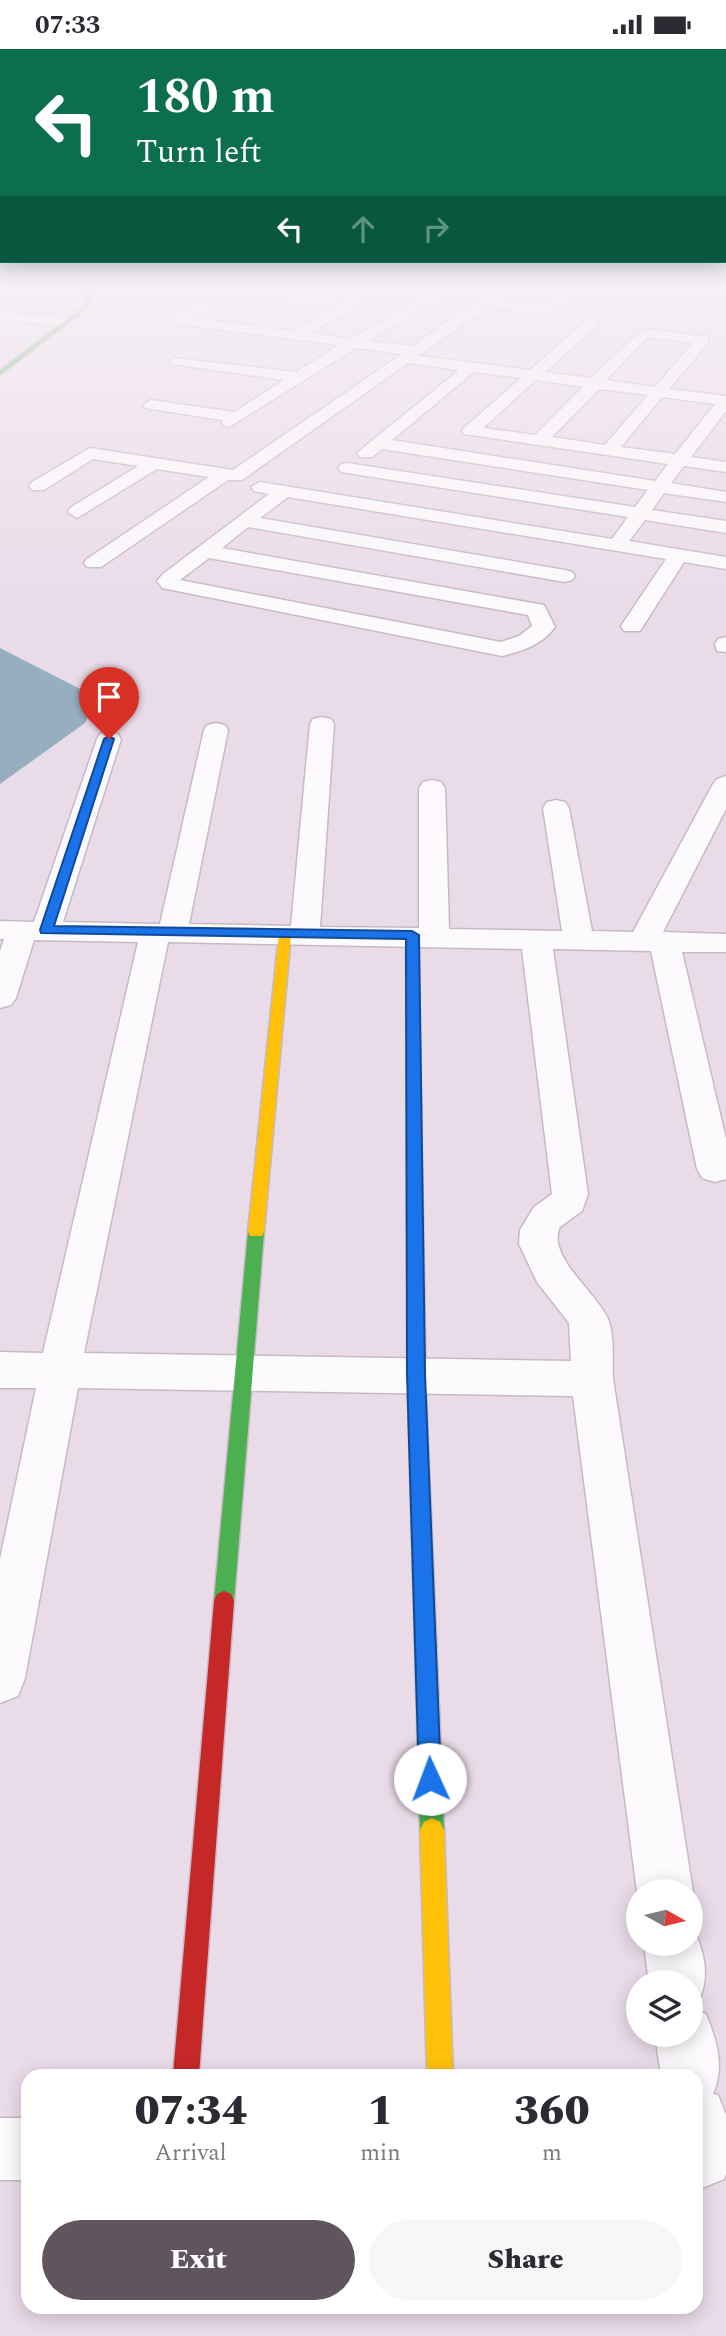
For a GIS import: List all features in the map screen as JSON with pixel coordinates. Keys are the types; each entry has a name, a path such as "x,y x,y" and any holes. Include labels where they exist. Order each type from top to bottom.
{"street":[{"path":"244,394 268,397"},
{"path":"151,405 233,420 273,394"},
{"path":"322,394 349,397"},
{"path":"94,563 221,478 236,476 354,394"},
{"path":"315,496 437,394"},
{"path":"509,394 463,430 726,467"},
{"path":"539,441 584,394"},
{"path":"609,450 658,394"},
{"path":"673,394 726,401"},
{"path":"617,545 726,401"},
{"path":"403,421 430,425"},
{"path":"377,443 726,496"},
{"path":"38,486 90,453 284,491 726,562"},
{"path":"78,512 153,464"},
{"path":"347,468 726,527"},
{"path":"284,491 167,582 502,649 514,647 539,634 544,627 536,610"},
{"path":"245,521 565,576"},
{"path":"536,610 595,541"},
{"path":"205,551 536,610"},
{"path":"632,626 679,555"},
{"path":"186,2069 242,1372 322,724"},
{"path":"0,1678 60,1371 164,932 216,730"},
{"path":"0,998 23,930 109,739"},
{"path":"715,1169 714,1109 654,940 726,784"},
{"path":"432,788 423,936 416,1374 440,2069"},
{"path":"556,808 578,939"},
{"path":"23,930 726,943"},
{"path":"536,938 570,1193 569,1201 547,1216 539,1234 541,1252 550,1271 588,1321 592,1380 663,1879"},
{"path":"0,1370 416,1374 592,1380"},
{"path":"687,2047 690,2069"},
{"path":"0,2149 21,2149"}],"water":[{"path":"0,648 88,693 91,710 85,723 0,784"}],"traffic: fast":[{"path":"224,1601 256,1232"},
{"path":"417,1395 432,1830"}],"traffic: slow":[{"path":"256,1232 285,934"},
{"path":"432,1830 440,2069"}],"traffic: jam":[{"path":"412,935 417,1395"},
{"path":"186,2069 224,1601"}],"route":[{"path":"109,739 46,930 412,935 416,1374 430,1779"}]}
